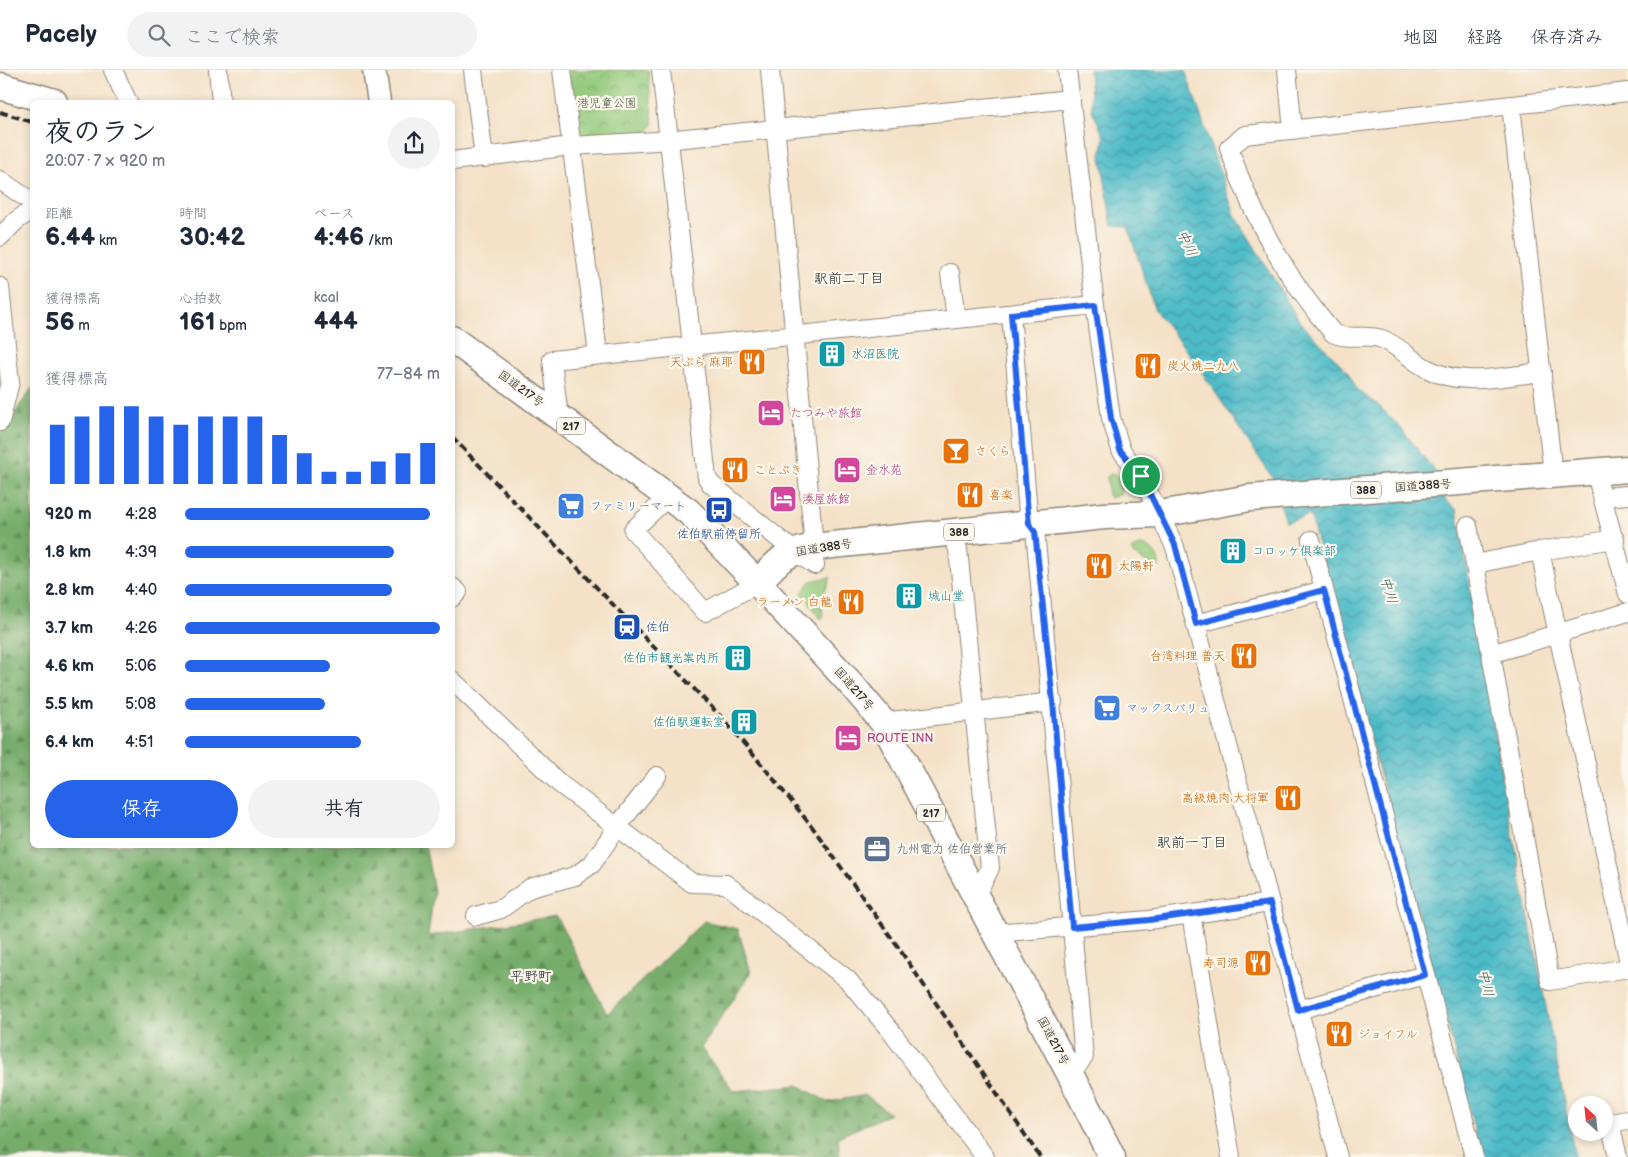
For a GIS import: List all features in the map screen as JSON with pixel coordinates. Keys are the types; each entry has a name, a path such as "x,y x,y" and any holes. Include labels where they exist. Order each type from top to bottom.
{"highway":[{"path":"0,86 47,100"},
{"name":"国道217号","path":"455,341 689,512 851,684 883,722 1112,1157"},
{"name":"国道388号","path":"758,584 778,561 808,554 1033,533 1104,516 1160,514 1273,496 1459,483 1595,470 1628,469"}],"main road":[{"path":"374,70 378,100"}],"street":[{"path":"113,70 127,100"},
{"path":"218,70 221,100"},
{"path":"473,70 484,158"},
{"path":"562,70 598,354"},
{"path":"661,70 705,470 711,484 808,554"},
{"path":"770,70 794,335 808,554"},
{"path":"1067,70 1095,305 1111,418 1120,450 1141,476 1175,545 1338,1157"},
{"path":"1287,70 1293,130"},
{"path":"1542,372 1454,379 1428,370 1383,339 1361,335 1344,337 1333,333 1295,285 1274,251 1250,206 1229,148 1245,135 1628,92"},
{"path":"455,161 571,146 776,129 1071,99"},
{"path":"1511,105 1553,474"},
{"path":"0,180 30,201"},
{"path":"0,237 17,220 30,211"},
{"path":"950,273 956,319"},
{"path":"0,287 10,382 0,422"},
{"path":"559,417 552,360 1095,305"},
{"path":"1011,314 1033,533 1053,702 1084,1057 1070,1074"},
{"path":"1595,470 1628,593"},
{"path":"1603,497 1628,495"},
{"path":"668,497 633,530 705,612 758,584"},
{"path":"1468,526 1550,982 1628,968"},
{"path":"1475,564 1615,539"},
{"path":"1311,540 1474,1157"},
{"path":"954,541 990,868 974,897"},
{"path":"1540,551 1628,958"},
{"path":"1196,624 1324,590"},
{"path":"1491,654 1628,612"},
{"path":"455,683 560,784 692,883 726,884 847,979 890,1030 985,1157"},
{"path":"883,722 1053,702"},
{"path":"476,916 501,909 530,888 575,876 592,864 617,827 656,776"},
{"path":"995,933 1072,927 1270,903"},
{"path":"1191,914 1232,1157"},
{"path":"1298,1010 1425,975"},
{"path":"1618,1157 1610,1124 1628,1120"}],"green space":[{"name":"港児童公園","path":"569,70 648,70 653,125 648,131 583,138 576,132"},
{"path":"30,391 30,848 426,848 434,891 428,936 556,916 607,1014 704,921 738,929 751,973 701,1048 734,1091 798,1085 828,1102 866,1095 890,1114 838,1137 840,1157 0,1157 0,434"},
{"path":"1111,474 1120,478 1122,482 1120,495 1110,498 1108,495 1107,477"},
{"path":"1143,545 1155,553 1159,567 1155,568 1133,554 1132,549"},
{"path":"830,577 821,598 823,617 821,619 802,593 811,581"}],"water":[{"name":"中川","path":"1089,70 1185,70 1234,213 1300,322 1347,371 1358,391 1376,403 1400,427 1434,470 1446,501 1457,510 1507,805 1568,1121 1568,1141 1572,1141 1575,1157 1481,1157 1451,1037 1310,515 1286,522 1272,477 1193,359 1155,310 1128,227 1112,226 1101,156 1104,137 1092,110"}],"railway":[{"path":"0,112 30,121"},
{"path":"455,440 724,720 767,771 813,828 898,947 1040,1157"}],"place":[{"name":"水沼医院","path":"832,354"},
{"name":"天ぷら 麻耶","path":"752,362"},
{"name":"炭火焼二九八","path":"1148,366"},
{"name":"たつみや旅館","path":"771,413"},
{"name":"さくら","path":"956,451"},
{"name":"ことぶき","path":"735,470"},
{"name":"金水苑","path":"847,470"},
{"name":"喜楽","path":"970,495"},
{"name":"湊屋旅館","path":"783,499"},
{"name":"ファミリーマート","path":"571,506"},
{"name":"佐伯駅前停留所","path":"719,510"},
{"name":"コロッケ俱楽部","path":"1233,551"},
{"name":"太陽軒","path":"1099,566"},
{"name":"城山堂","path":"909,596"},
{"name":"ラーメン 白龍","path":"851,602"},
{"name":"佐伯","path":"627,627"},
{"name":"台湾料理 普天","path":"1244,656"},
{"name":"佐伯市観光案内所","path":"738,658"},
{"name":"マックスバリュ","path":"1107,708"},
{"name":"佐伯駅運転室","path":"744,722"},
{"name":"ROUTE INN","path":"848,738"},
{"name":"高級焼肉 大将軍","path":"1288,798"},
{"name":"九州電力 佐伯営業所","path":"877,849"},
{"name":"寿司源","path":"1258,963"},
{"name":"ジョイフル","path":"1339,1034"}],"district":[{"name":"駅前二丁目","path":"849,278"},
{"name":"駅前一丁目","path":"1192,842"},
{"name":"平野町","path":"531,976"}],"route":[{"path":"1095,305 1111,418 1120,450 1141,476 1175,545 1196,624 1324,590 1425,975 1298,1010 1270,903 1149,920 1072,927 1053,702 1035,532 1029,524 1011,314 1095,305"}]}
